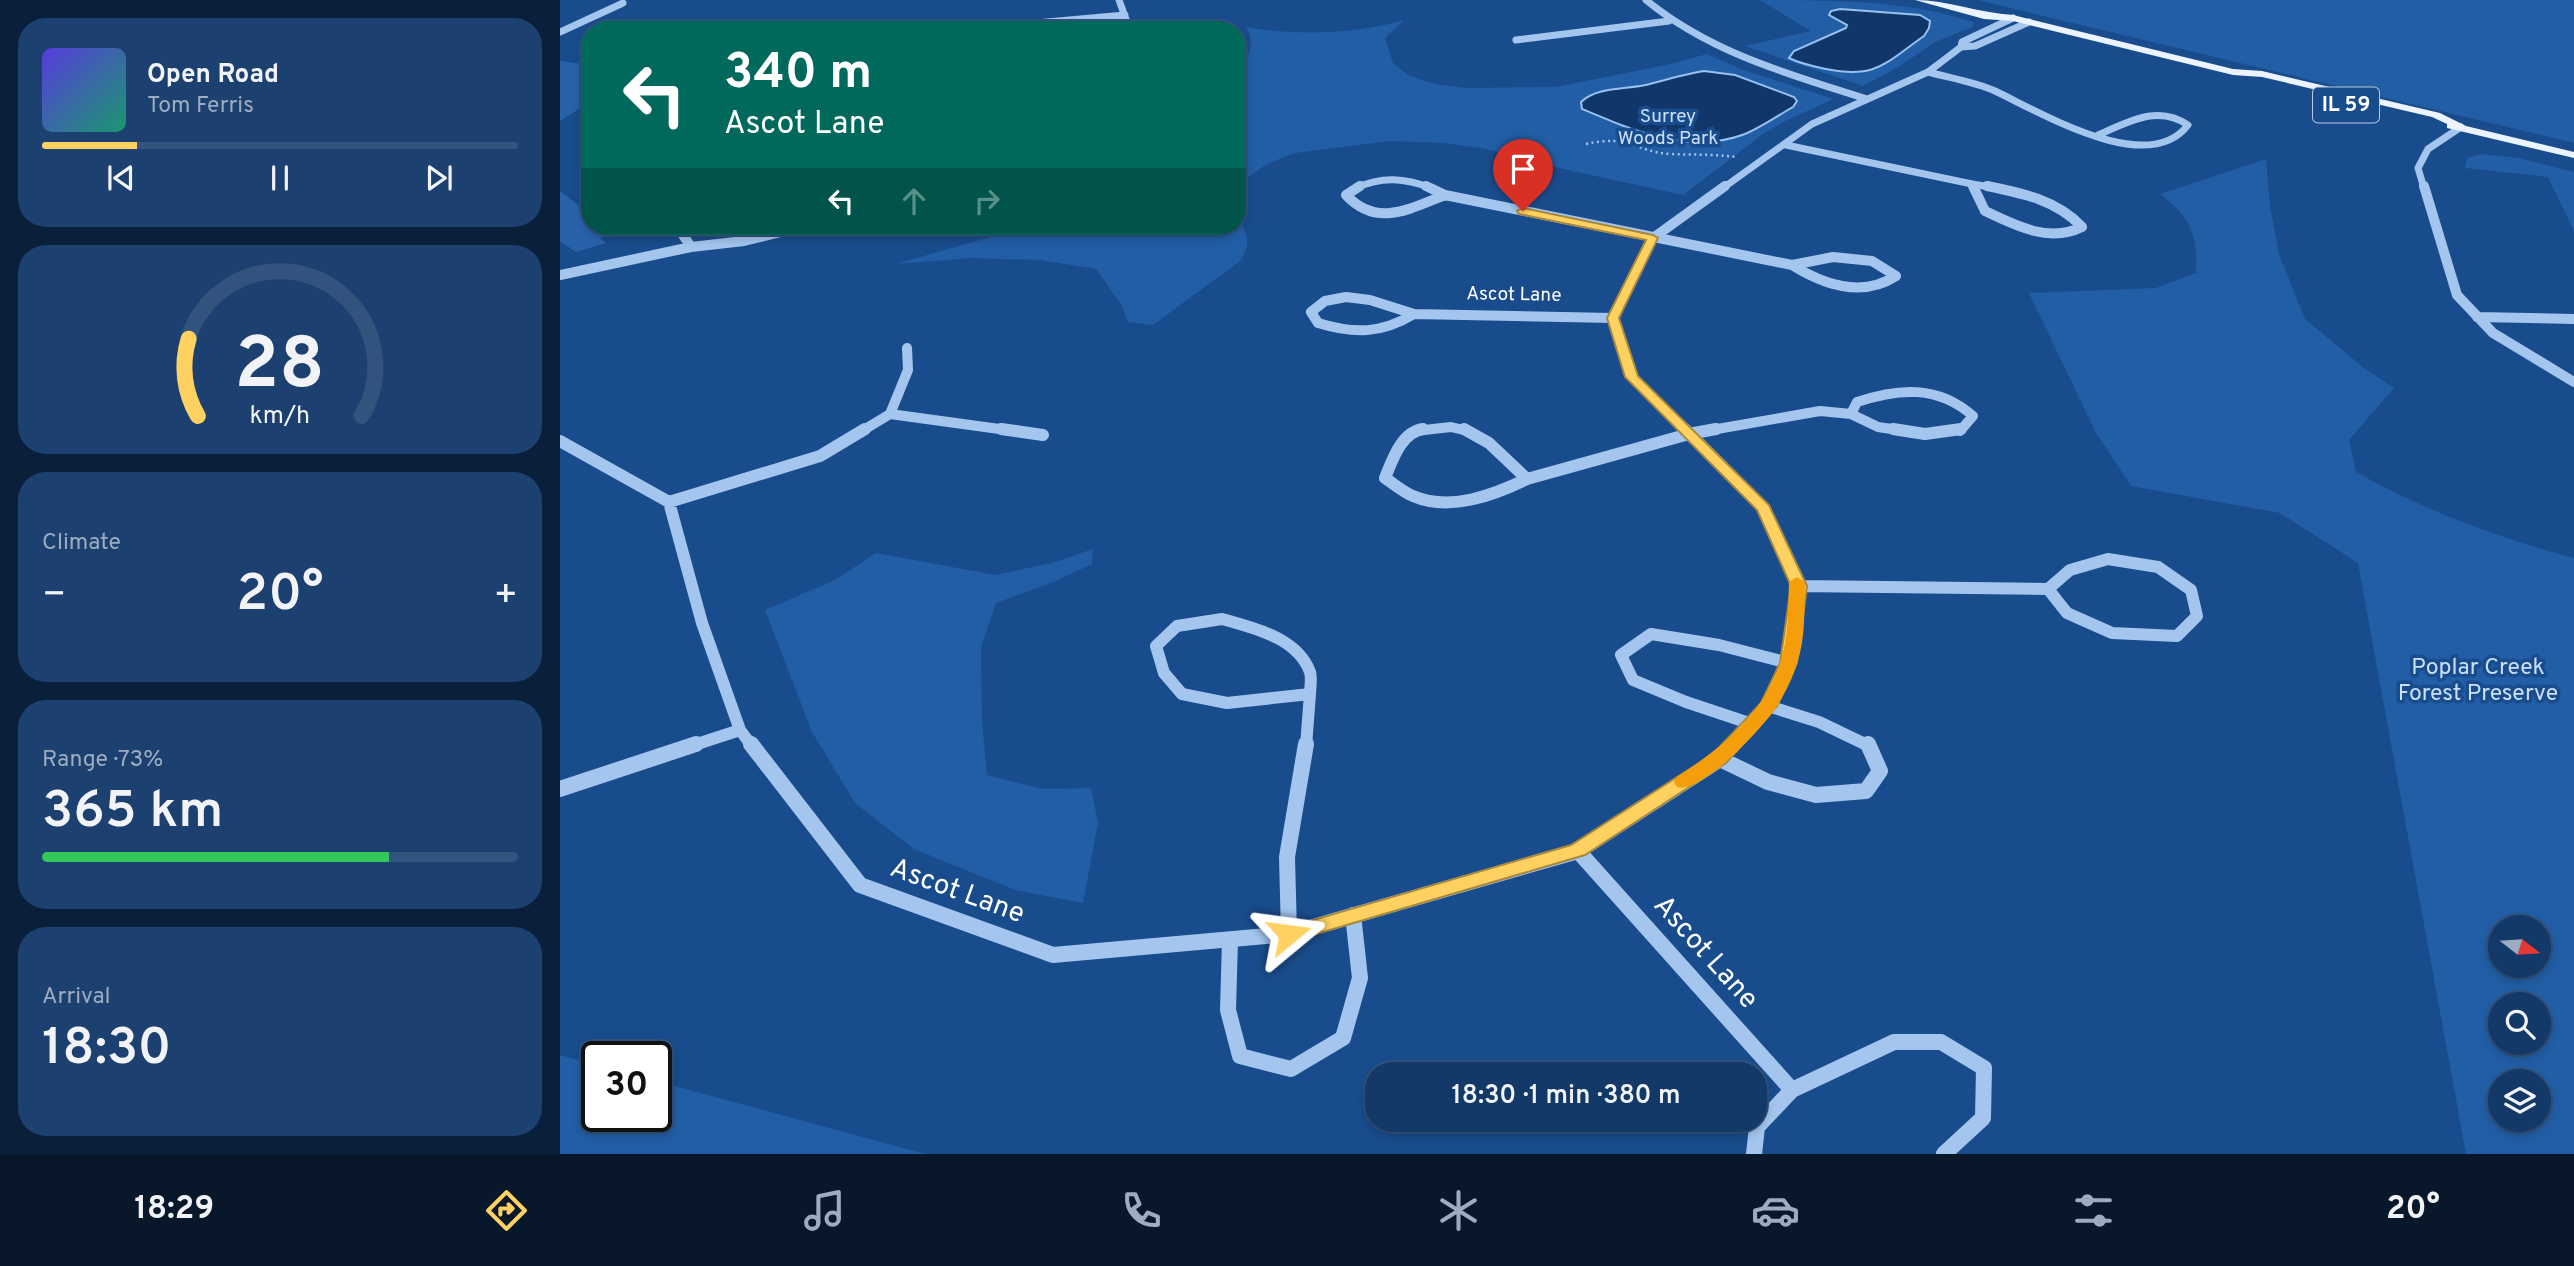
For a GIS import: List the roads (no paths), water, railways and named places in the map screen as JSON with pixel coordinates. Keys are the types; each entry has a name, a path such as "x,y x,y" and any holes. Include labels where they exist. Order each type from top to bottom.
{"main road":[{"name":"IL 59","path":"1920,0 1984,16 2013,18 2233,72 2262,74 2436,115 2461,127 2574,155"},
{"name":"IL 59","path":"1959,0 2002,11 2013,18"}],"street":[{"path":"586,21 623,3 616,0"},
{"path":"1119,0 1127,21"},
{"path":"1646,0 1669,21 1744,59 1867,99"},
{"path":"1058,21 1125,15"},
{"path":"1961,47 1962,42 2013,18"},
{"path":"1516,40 1669,21"},
{"path":"2029,22 1975,46 1961,47 1928,72 1812,124 1653,238 1613,318 1632,377 1764,508 1799,586 2049,589 2070,570 2108,559 2158,567 2191,590 2197,616 2177,636 2112,633 2067,613 2049,589"},
{"path":"560,32 581,23"},
{"path":"1928,72 1993,90 2035,114 2098,135 2125,144 2151,146 2182,133 2188,125 2173,116 2147,114 2098,135"},
{"path":"2461,127 2427,149 2418,168 2456,295 2493,333 2545,367 2574,382"},
{"path":"1786,145 2028,195 2076,218 2082,227 2071,235 2042,233 2013,224 1985,211 1972,184"},
{"path":"1445,195 1404,212 1375,214 1355,208 1346,195 1362,183 1396,179 1425,184 1445,195 1792,265 1813,279 1849,287 1885,286 1896,276 1883,264 1850,256 1824,256 1792,265"},
{"path":"683,235 691,247"},
{"path":"560,275 691,247 744,241 768,235"},
{"name":"Ascot Lane","path":"1414,314 1396,326 1378,332 1345,332 1318,323 1311,312 1325,301 1355,298 1385,302 1414,314 1613,318"},
{"path":"2477,317 2574,319"},
{"path":"560,441 669,502 820,456 890,414 908,370 907,348"},
{"path":"1527,479 1509,459 1484,440 1459,427 1416,430 1396,450 1385,478 1416,498 1461,502 1496,495 1527,479 1689,434 1820,411 1851,414 1878,427 1925,434 1960,431 1972,416 1953,399 1914,392 1879,394 1857,401 1851,414"},
{"path":"890,414 1044,435"},
{"name":"Ascot Lane","path":"669,502 702,623 740,730 860,885 1053,955 1289,934 1578,850 1720,759 1768,706 1789,663 1799,586"},
{"path":"1289,934 1287,857 1305,762 1310,694 1311,673 1293,647 1259,630 1222,619 1177,626 1156,646 1164,673 1182,694 1227,704 1310,694"},
{"path":"1752,724 1686,702 1633,680 1621,655 1651,634 1719,645 1789,663"},
{"path":"1720,759 1768,782 1816,795 1866,791 1881,771 1870,745 1819,722 1768,706"},
{"path":"560,789 740,730"},
{"name":"Ascot Lane","path":"1578,850 1792,1090"},
{"path":"1230,940 1228,1010 1240,1056 1292,1069 1343,1038 1360,978 1353,915"},
{"path":"1754,1154 1757,1127 1792,1090 1894,1042 1941,1042 1984,1068 1983,1118 1944,1154"}],"park label":[{"name":"Surrey Woods Park","path":"1668,128"},
{"name":"Poplar Creek Forest Preserve","path":"2478,681"}]}
